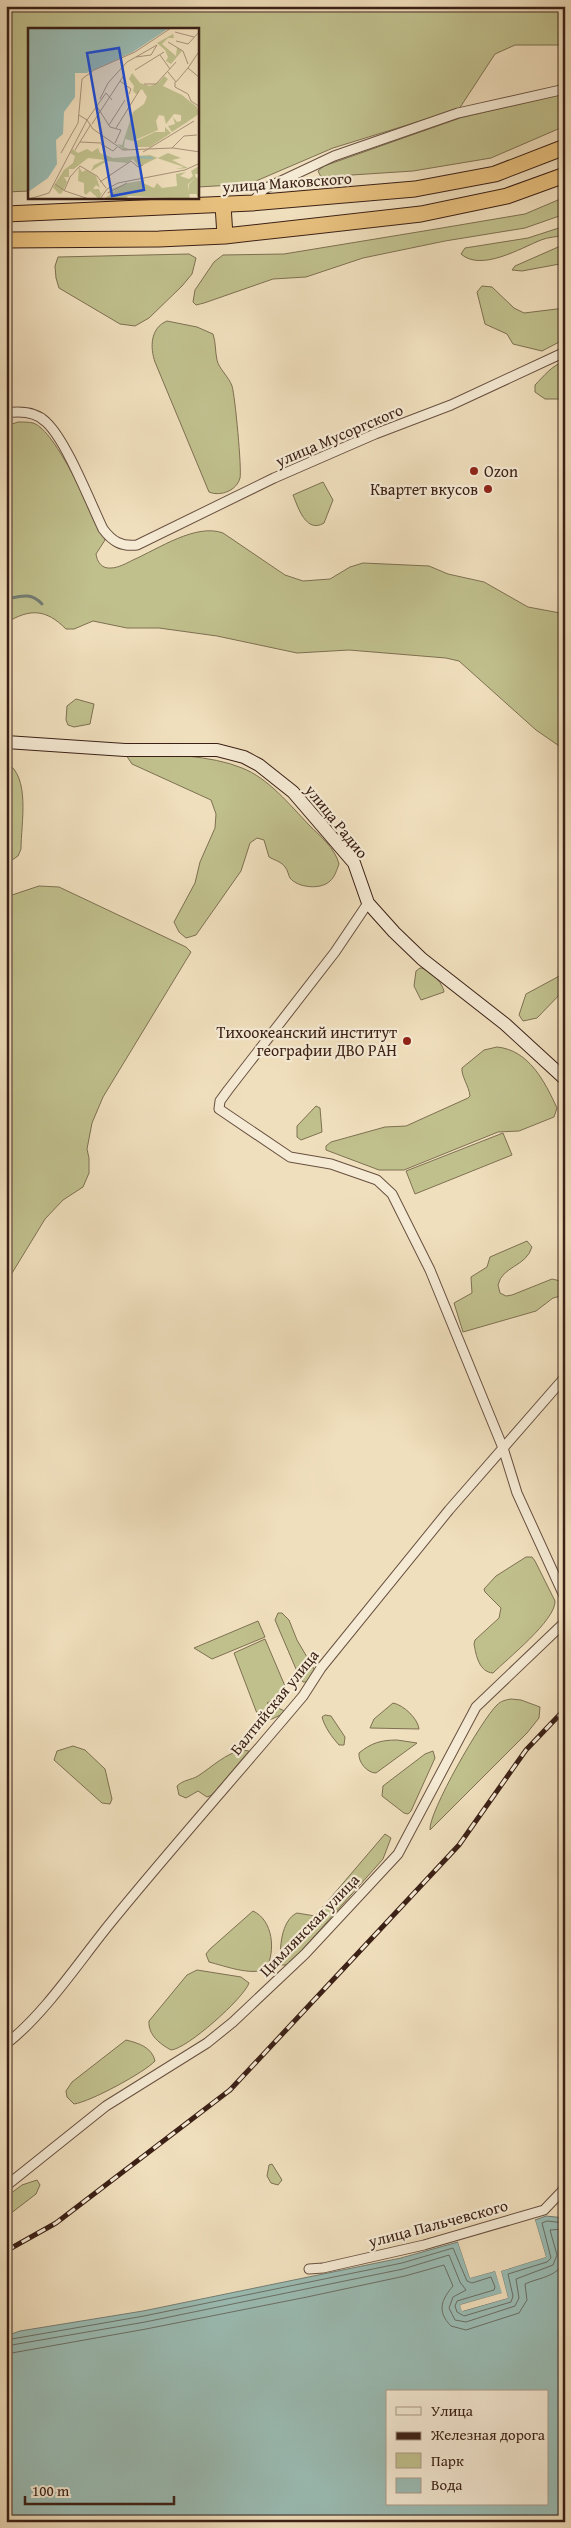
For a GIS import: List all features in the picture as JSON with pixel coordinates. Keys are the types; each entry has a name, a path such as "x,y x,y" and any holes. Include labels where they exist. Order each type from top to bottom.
{"highway":[{"name":"улица Маковского","path":"6,214 223,205 415,190 495,174 565,147"},
{"path":"6,240 158,239 225,236 421,214 507,196 565,175"},
{"path":"223,205 225,236"}],"main road":[{"name":"улица Радио","path":"6,742 125,750 217,750 244,757 281,781 329,832 354,863 368,903 394,932 505,1024 565,1079"}],"street":[{"path":"252,203 264,189 334,156 444,117 565,89"},
{"name":"улица Мусоргского","path":"6,413 19,411 46,421 57,435 103,529 113,541 125,545 137,545 290,471 451,405 565,352"},
{"path":"368,903 335,952 228,1090 219,1106 222,1113 290,1157 331,1164 377,1180 392,1194 430,1270 503,1448 516,1493 565,1598"},
{"name":"Балтийская улица","path":"6,2044 20,2034 156,1867 303,1696 321,1668 449,1510 565,1377"},
{"name":"Цимлянская улица","path":"6,2186 106,2106 207,2043 233,2022 305,1954 398,1854 476,1707 565,1622"},
{"name":"улица Пальчевского","path":"309,2269 323,2268 424,2245 544,2210 565,2188"}],"green space":[{"path":"6,6 565,6 565,45 515,45 495,54 459,109 333,148 249,184 199,187 199,28 28,28 28,191 6,192"},
{"path":"565,93 565,126 491,158 413,171 321,177 318,171 324,166 460,118"},
{"path":"565,197 565,214 525,228 445,241 363,258 306,277 273,279 204,303 196,305 193,302 195,290 214,262 223,255 284,254 525,214"},
{"path":"565,226 565,235 544,239 490,260 479,261 469,259 461,254 465,248 528,238"},
{"path":"565,244 565,263 522,271 512,270 515,266"},
{"path":"189,254 196,258 192,274 149,318 135,326 120,324 59,288 56,278 55,266 58,257"},
{"path":"482,286 492,287 514,308 524,313 565,308 565,339 542,351 513,344 507,334 485,324 477,292"},
{"path":"167,321 197,327 213,334 218,363 232,386 238,432 240,478 236,486 223,493 209,492 155,362 152,351 154,333 161,324"},
{"path":"565,361 565,399 545,399 535,392 535,385 552,368"},
{"path":"18,422 33,423 42,429 63,457 105,540 96,554 97,560 105,567 114,568 122,565 189,534 212,531 223,533 285,575 303,581 330,579 350,567 363,563 429,566 448,574 484,582 528,607 560,613 565,610 565,750 536,730 459,661 446,658 349,650 297,653 217,636 159,628 127,628 93,621 74,629 66,629 59,622 45,614 38,613 23,615 6,623 6,426"},
{"path":"323,482 333,500 324,523 312,525 300,512 293,495"},
{"path":"76,699 94,704 90,724 74,727 68,725 66,720 67,706"},
{"path":"132,751 217,760 252,772 270,785 331,848 339,864 336,873 330,881 321,886 310,887 298,884 290,878 284,865 269,857 264,840 257,838 250,843 241,871 196,935 186,938 179,932 174,922 195,883 200,862 215,828 216,814 211,800 132,764 126,755"},
{"path":"6,762 14,769 19,778 22,789 23,814 21,849 18,856 6,864"},
{"path":"39,886 59,887 186,947 191,952 103,1097 92,1123 87,1149 89,1173 83,1187 63,1200 45,1219 6,1283 6,897"},
{"path":"420,968 427,970 435,977 441,984 444,992 421,1000 414,986 416,971"},
{"path":"565,973 565,989 537,1018 523,1021 519,1015 526,994"},
{"path":"497,1047 508,1049 518,1054 534,1069 547,1088 557,1108 554,1117 519,1131 498,1132 404,1170 379,1170 326,1150 326,1146 331,1142 385,1127 406,1126 468,1098 470,1096 462,1068 484,1050"},
{"path":"316,1106 320,1108 322,1132 301,1140 297,1137 297,1126"},
{"path":"503,1133 512,1155 415,1194 406,1171"},
{"path":"527,1241 532,1247 529,1254 500,1279 498,1285 500,1293 506,1296 512,1295 552,1279 565,1282 565,1295 553,1298 536,1311 463,1332 454,1303 472,1293 471,1277 487,1267 490,1257"},
{"path":"526,1557 532,1557 535,1561 555,1601 553,1609 548,1618 530,1639 493,1673 488,1672 484,1670 479,1662 474,1644 475,1640 499,1618 501,1608 484,1589 496,1576"},
{"path":"278,1613 282,1613 289,1620 297,1640 314,1669 315,1672 310,1682 303,1682 299,1676 275,1620"},
{"path":"258,1621 265,1637 212,1659 194,1648"},
{"path":"265,1639 288,1693 267,1703 287,1712 272,1719 260,1720 234,1653"},
{"path":"511,1699 521,1700 540,1707 539,1718 527,1733 430,1830 432,1820 446,1787 480,1728 497,1705"},
{"path":"393,1703 402,1706 410,1713 419,1729 370,1728 374,1719"},
{"path":"325,1715 331,1716 345,1737 344,1745 339,1745 329,1732 322,1717"},
{"path":"397,1740 417,1743 376,1773 369,1771 360,1760 359,1753 368,1747 376,1743"},
{"path":"73,1746 85,1750 105,1769 112,1799 110,1804 102,1803 54,1760 57,1751"},
{"path":"242,1750 249,1751 212,1795 207,1797 198,1791 186,1798 179,1795 177,1786 179,1784 198,1776 230,1754"},
{"path":"433,1751 435,1758 411,1811 408,1814 404,1813 382,1796 383,1786 425,1754"},
{"path":"385,1834 391,1838 383,1859 302,1950 287,1965 281,1965 282,1936 287,1922 297,1913 315,1916"},
{"path":"253,1911 265,1921 271,1937 271,1954 266,1969 246,1971 209,1962 206,1954 210,1949"},
{"path":"197,1970 241,1977 249,1983 237,2000 214,2022 189,2041 171,2050 159,2042 153,2035 150,2031 149,2021 187,1975"},
{"path":"126,2040 140,2044 148,2049 155,2061 117,2086 74,2104 67,2097 66,2091 72,2082"},
{"path":"272,2164 282,2180 278,2185 271,2183 267,2176 269,2165"},
{"path":"37,2180 40,2185 36,2194 6,2217 6,2197 22,2185"}],"water":[{"path":"546,2216 565,2218 565,2522 6,2522 6,2336 20,2331 143,2311 401,2258 458,2242 470,2278 495,2271 503,2293 460,2305 463,2311 508,2298 501,2271 546,2257 535,2220"}],"pier":[{"path":"535,2220 546,2257 501,2271 508,2298 462,2311 460,2305 502,2293 495,2271 470,2278 458,2242 461,2241 472,2275 495,2268 500,2276 500,2269 543,2255 532,2221"}],"waterway":[{"path":"6,599 30,596 42,604"}],"railway":[{"path":"6,2251 56,2223 230,2090 459,1845 526,1750 565,1709"}],"place":[{"name":"Ozon","path":"474,471"},
{"name":"Квартет вкусов","path":"488,489"},
{"name":"Тихоокеанский институт географии ДВО РАН","path":"407,1041"}]}
